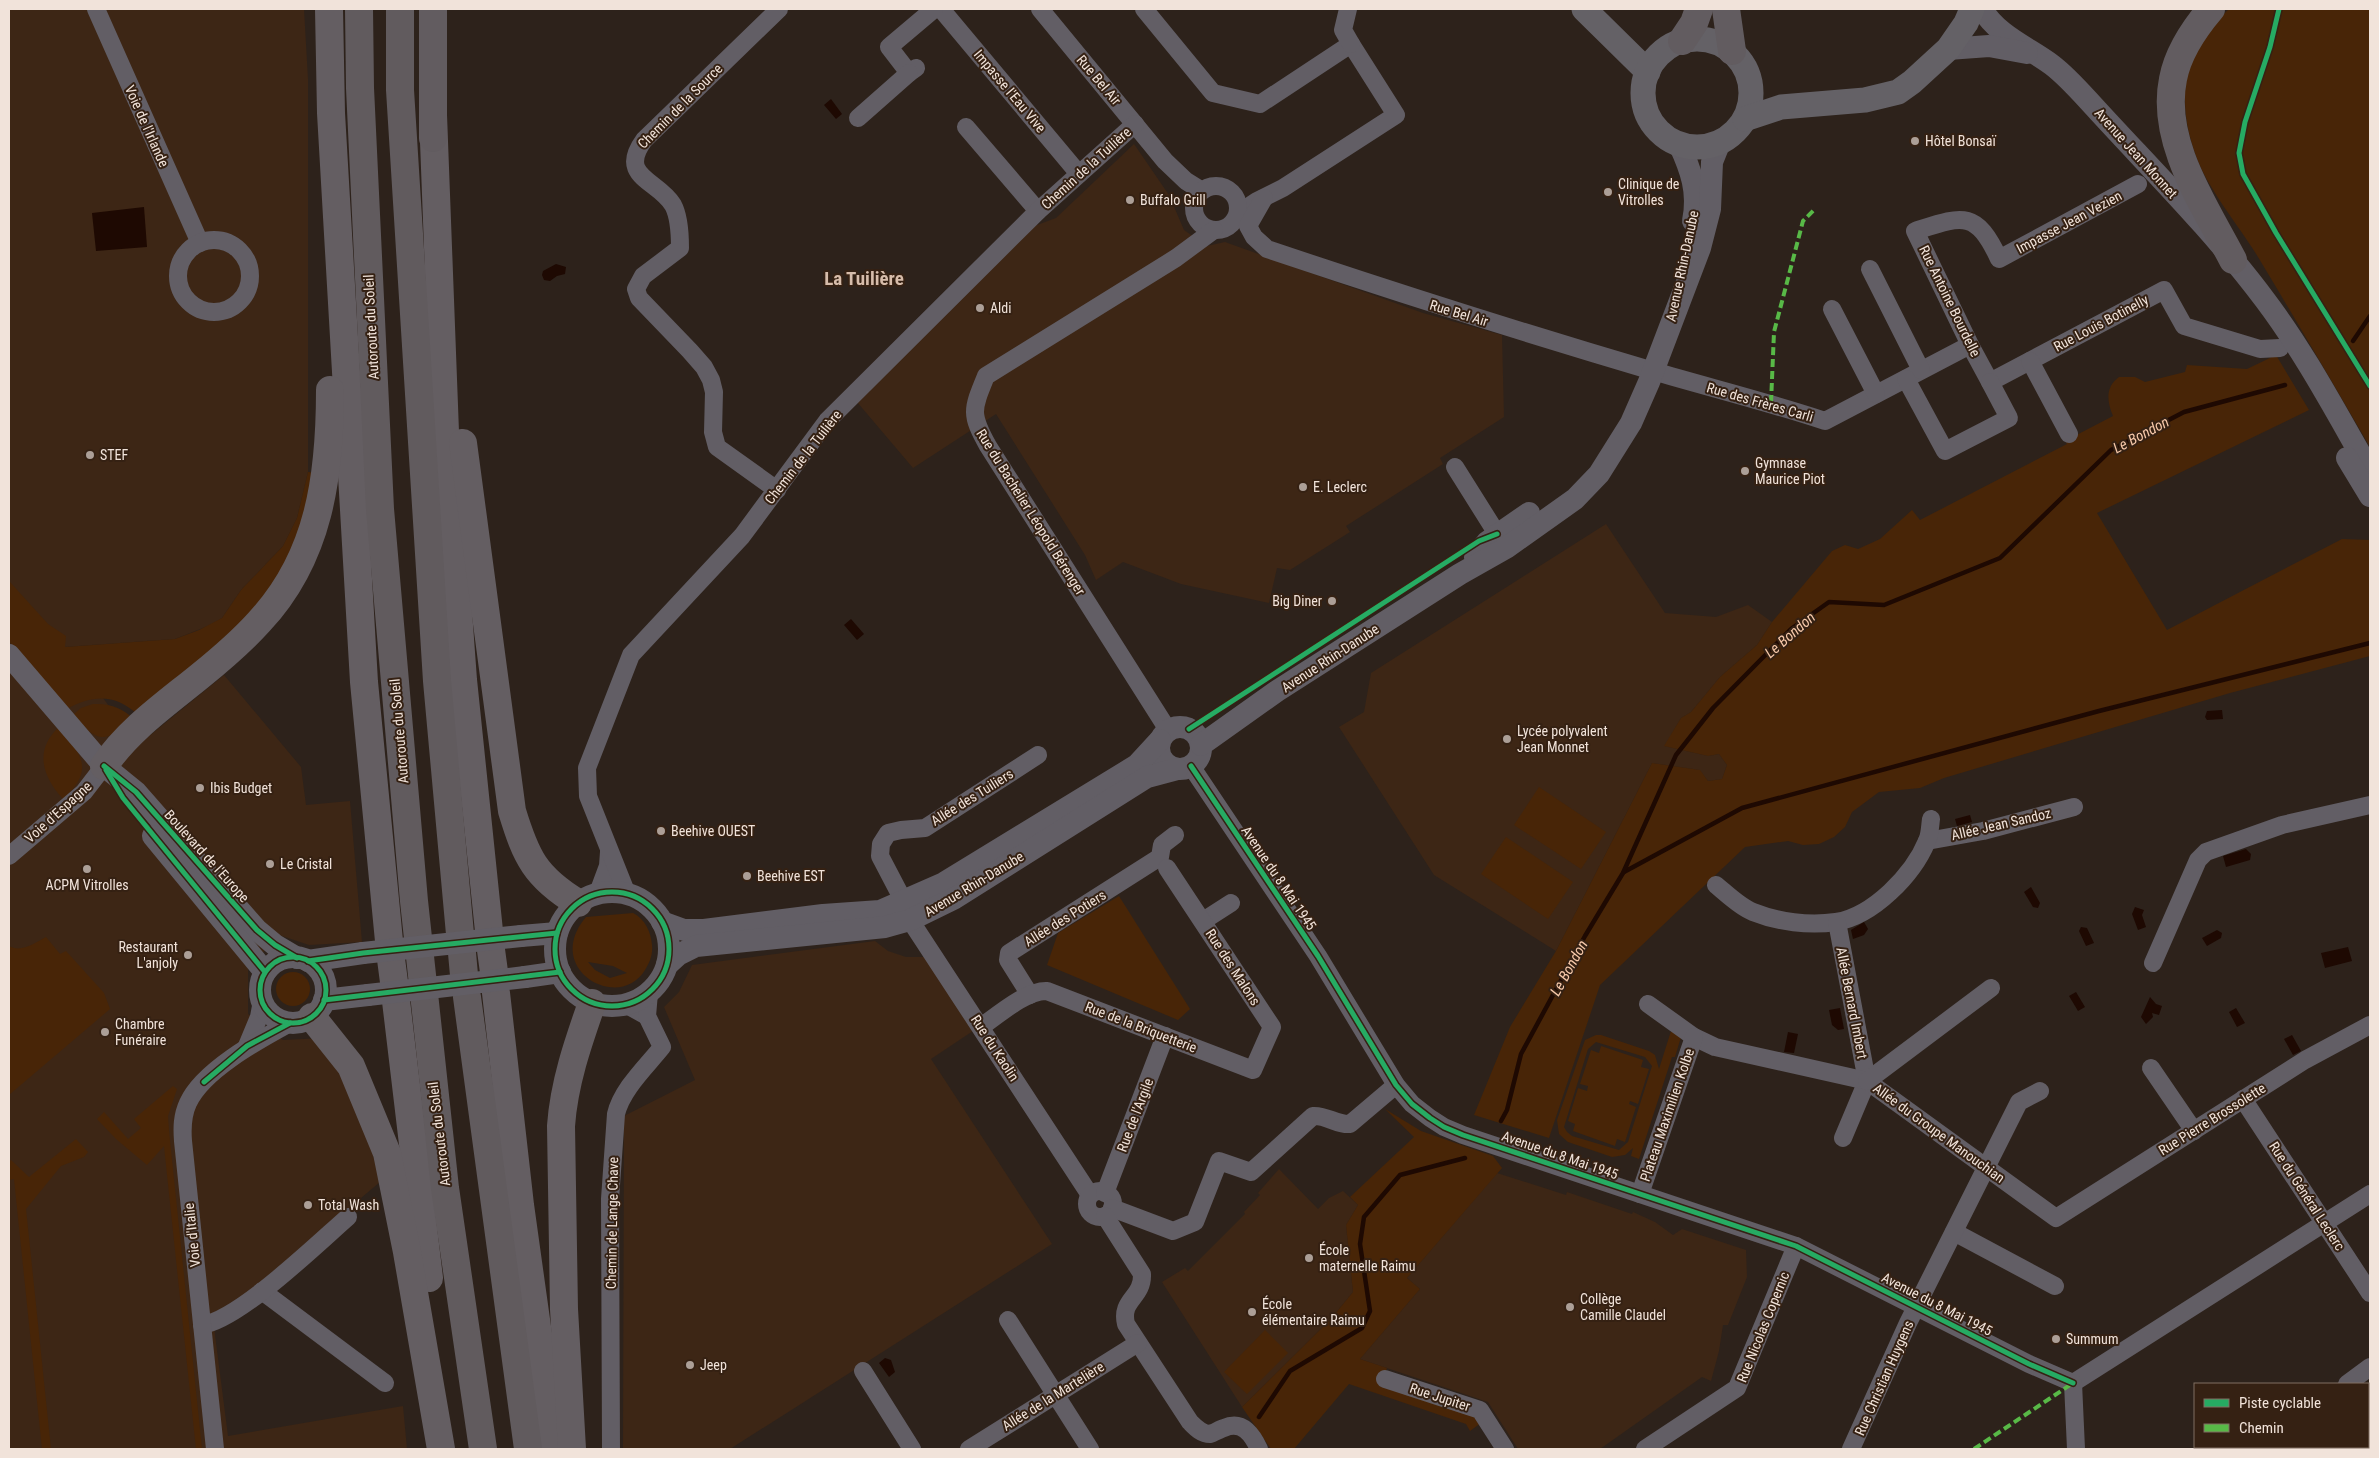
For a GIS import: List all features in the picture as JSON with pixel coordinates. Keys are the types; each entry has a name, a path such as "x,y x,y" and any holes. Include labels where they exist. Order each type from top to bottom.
{"highway":[{"name":"Autoroute du Soleil","path":"359,9 361,98 380,509 414,901 445,1188 484,1449"},
{"path":"400,9 400,90 432,602 463,965 528,1449"},
{"path":"433,9 433,138"},
{"path":"1682,41 1694,23 1699,9"},
{"path":"1726,9 1732,51"},
{"path":"2211,9 2184,46 2177,63 2171,93 2173,119 2182,159 2233,260"}],"main road":[{"path":"104,766 128,737 234,648 260,621 282,593 303,555 318,515 328,463 330,422 331,113 329,9"},
{"path":"429,9 447,452 463,680 520,1205 554,1449"},
{"path":"1584,9 1648,72"},
{"path":"1745,119 1781,107 1865,100 1898,92 1912,82 1948,49 1966,23 1972,9"},
{"path":"1699,39 1716,42 1732,51 1742,62 1749,76 1752,90 1750,106 1745,119 1734,132 1720,142 1707,146 1693,147 1680,144 1664,135 1652,122 1645,107 1643,90 1648,72 1656,57 1668,47 1682,41 1699,39"},
{"path":"331,113 364,682 393,971 446,1449"},
{"path":"437,205 458,404 512,811 526,851 535,868 557,890 588,898"},
{"path":"572,1449 564,1308 561,1126 565,1090 592,1003"},
{"path":"309,1013 351,1066 387,1153 409,1262 441,1449"}],"street":[{"name":"Voie de l'Irlande","path":"96,9 200,243"},
{"name":"Chemin de la Source","path":"777,490 717,447 713,432 714,392 711,380 694,356 639,298 636,289 643,276 680,248 680,231 672,205 642,175 634,161 635,152 644,140 779,9"},
{"path":"858,118 913,70 889,47 934,9"},
{"name":"Impasse l'Eau Vive","path":"941,9 1079,174"},
{"name":"Rue Bel Air","path":"1040,9 1165,161 1178,188 1197,204"},
{"path":"1144,9 1213,93 1260,104 1352,44"},
{"path":"1197,204 1202,225 1217,230 1232,224 1238,213 1283,188 1396,116 1343,30 1348,9"},
{"name":"Avenue Jean Monnet","path":"1982,9 1995,25 2052,66 2086,98 2233,260 2266,301 2298,364 2370,471"},
{"name":"Avenue Jean Monnet","path":"1948,49 1989,46 2010,48 2033,54"},
{"name":"Chemin de la Tuilière","path":"627,894 588,796 587,768 631,655 742,536 827,421 1038,211 1135,124"},
{"path":"966,127 1038,211"},
{"name":"Avenue Rhin-Danube","path":"1201,745 1277,691 1460,574 1487,542 1501,541 1565,489 1630,423 1654,371 1706,231 1710,208 1712,162 1720,142"},
{"name":"Avenue Rhin-Danube","path":"1667,332 1696,198 1689,166 1680,144"},
{"name":"Impasse Jean Vezien","path":"1999,259 2138,184"},
{"path":"1176,258 1197,204 1214,185 1222,186 1234,193 1237,199 1238,213"},
{"path":"1234,193 1283,188"},
{"path":"1264,198 1248,226 1254,237 1266,249"},
{"name":"Rue Antoine Bourdelle","path":"1913,375 1945,452 2009,418 1970,344 1916,231 1955,218 1964,219 1973,223 1989,238 1999,259"},
{"name":"Rue Bel Air","path":"1217,230 1266,249 1410,298 1654,371"},
{"name":"Rue du Bachelier Léopold Bérenger","path":"1164,735 988,446 977,427 974,409 986,376 1176,258 1217,230"},
{"path":"212,240 224,242 236,247 244,256 250,274 249,286 239,303 228,310 206,312 194,306 185,298 178,282 178,270 182,258 190,248 200,243 212,240"},
{"name":"Avenue Jean Monnet","path":"2233,260 2280,348 2298,364"},
{"path":"1870,269 1913,375"},
{"name":"Rue Louis Botinelly","path":"2030,361 2164,290 2184,326 2260,349 2280,348"},
{"path":"1832,309 1876,394"},
{"name":"Rue des Frères Carli","path":"1654,371 1771,403 1824,421 1970,344"},
{"path":"1990,382 2030,361 2069,434"},
{"name":"Avenue Jean Monnet","path":"2316,392 2370,496"},
{"path":"1454,467 1501,541"},
{"name":"Boulevard de l'Europe","path":"9,655 104,766 136,792 257,930 275,945 302,959"},
{"path":"1182,727 1195,733 1201,745 1199,757 1184,767 1171,767 1159,753 1164,735 1182,727"},
{"name":"Avenue Rhin-Danube","path":"668,965 686,950 706,944 885,927 944,883 1137,765 1164,735"},
{"name":"Allée des Tuiliers","path":"907,910 880,856 880,844 888,833 924,828 1038,755"},
{"path":"104,766 123,798 265,972"},
{"name":"Voie d'Espagne","path":"9,856 84,792 104,766"},
{"name":"Avenue Rhin-Danube","path":"662,922 684,930 704,930 823,915 907,910 956,898 1147,777 1184,767"},
{"name":"Avenue du 8 Mai 1945","path":"1184,767 1318,956 1396,1085 1412,1104 1430,1118 1444,1127 1463,1135 1796,1246 2029,1364 2073,1383"},
{"path":"2153,963 2198,860 2206,852 2282,825 2370,806"},
{"name":"Allée Jean Sandoz","path":"1928,840 1983,830 2074,807"},
{"name":"Allée Jean Sandoz","path":"1716,885 1751,912 1801,923 1836,922 1868,910 1895,888 1908,873 1928,840 1931,819"},
{"path":"1164,863 1162,845 1175,835"},
{"path":"588,898 613,892 627,894 641,900 654,909 668,936 670,950 668,965 649,993 627,1005 615,1006 592,1003 579,996 568,985 560,972 556,959 557,933 565,916 588,898 608,866 609,851"},
{"name":"Rue des Malons","path":"1164,863 1272,1026 1253,1070"},
{"name":"Allée des Potiers","path":"1030,995 1008,960 1010,953 1164,863"},
{"path":"1203,921 1232,903"},
{"name":"Rue du Kaolin","path":"907,910 981,1027 1103,1203 1142,1274 1142,1285 1127,1305 1124,1315 1128,1328 1190,1422 1200,1431 1210,1434 1232,1424 1251,1437"},
{"name":"Allée Bernard Imbert","path":"1836,922 1867,1081"},
{"path":"557,933 279,960 265,972 261,981 262,1001 273,1016 309,1013 368,995 560,972"},
{"path":"302,959 317,968 323,977 325,988 309,1013"},
{"path":"1843,1138 1867,1081 1991,988"},
{"name":"Rue de la Briquetterie","path":"1030,995 1039,991 1048,991 1253,1070"},
{"path":"627,1005 647,1016 649,993"},
{"path":"981,1027 1030,995"},
{"name":"Voie d'Italie","path":"247,1046 259,1017 262,1001"},
{"name":"Allée du Groupe Manouchian","path":"1648,1004 1694,1036 1715,1047 1867,1081 2056,1218"},
{"name":"Voie d'Italie","path":"215,1449 182,1142 184,1114 188,1103 199,1086 247,1046 309,1013"},
{"name":"Chemin de Lange Chave","path":"611,1449 610,1199 616,1114 618,1105 628,1090 662,1047 647,1016"},
{"name":"Rue Pierre Brossolette","path":"2056,1218 2305,1060 2370,1026"},
{"name":"Rue de l'Argile","path":"1103,1203 1165,1036"},
{"name":"Plateau Maximilien Kolbe","path":"1640,1194 1694,1036"},
{"path":"2151,1068 2194,1131"},
{"path":"1103,1203 1173,1231 1195,1222 1219,1162 1251,1172 1313,1116 1321,1115 1341,1125 1350,1124 1396,1085"},
{"name":"Rue Christian Huygens","path":"1851,1449 1917,1306 2019,1102 2040,1090"},
{"name":"Rue du Général Leclerc","path":"2244,1099 2370,1293"},
{"path":"2076,1449 2073,1383 2370,1194"},
{"path":"202,1325 219,1321 262,1291 348,1218"},
{"path":"1954,1232 2055,1286"},
{"name":"Rue Nicolas Copernic","path":"1645,1449 1737,1388 1796,1246"},
{"path":"262,1291 385,1383"},
{"path":"1008,1320 1090,1449"},
{"name":"Allée de la Martelière","path":"969,1449 1138,1342"},
{"path":"2348,1383 2370,1367"},
{"path":"863,1371 912,1449"},
{"name":"Rue Jupiter","path":"1385,1379 1480,1410 1505,1449"}],"shaded area":[{"path":"9,9 304,9 308,79 308,472 297,518 283,546 241,590 222,618 213,624 175,639 65,647 138,745 224,675 301,767 306,805 350,801 362,942 309,945 279,935 248,969 248,1014 283,1040 324,1038 361,1108 380,1182 228,1310 213,1314 228,1436 403,1406 407,1449 9,1449"},
{"path":"2229,9 2370,9 2370,447 2258,257 2212,188 2203,172 2190,138 2185,102 2189,66 2195,49 2202,38"},
{"path":"831,99 842,114 836,119 824,105"},
{"path":"1134,144 1169,195 1184,230 1207,246 1225,242 1423,313 1502,335 1504,417 1440,458 1443,464 1346,526 1350,532 1290,570 1277,568 1269,603 1181,584 1123,562 1096,580 1085,555 996,414 913,468 857,402 1029,228 1056,218"},
{"path":"144,207 147,247 96,251 92,213"},
{"path":"556,264 566,267 565,274 557,276 550,281 544,280 543,271"},
{"path":"2276,355 2309,410 2097,513 2167,630 2342,539 2370,540 2370,656 2230,693 1944,778 1920,788 1879,792 1852,812 1845,827 1834,837 1819,844 1803,845 1788,841 1745,847 1600,985 1549,1138 1474,1115 1510,1027 1556,951 1652,763 1700,770 1708,781 1722,779 1727,765 1719,754 1708,756 1664,746 1681,718 1691,712 1720,677 1757,645 1772,622 1832,551 1845,545 1858,549 1880,539 1912,510 1920,520 2067,444 2065,441 2113,416 2108,395 2111,385 2119,377 2135,377 2145,382 2185,372 2187,365 2247,369"},
{"path":"308,472 318,473 301,538 258,609 139,716 122,704 104,699 86,701 67,709 9,641 9,581 48,624 66,636 65,647 175,639 199,630 222,618 241,590 283,546 297,518"},
{"name":"Lycée polyvalent Jean Monnet","path":"1606,524 1665,613 1716,617 1748,605 1772,622 1757,645 1720,677 1691,712 1681,718 1665,746 1708,756 1719,754 1727,765 1722,779 1708,781 1699,770 1652,763 1556,951 1434,875 1339,727 1364,712 1371,673"},
{"path":"851,619 864,634 857,640 844,625"},
{"path":"93,704 105,704 116,707 126,712 135,720 116,733 102,737 96,736 73,715 81,708"},
{"path":"2222,710 2223,719 2207,720 2205,717 2207,711"},
{"path":"59,727 74,746 82,763 79,779 73,789 63,799 50,781 44,763 46,745"},
{"path":"1539,787 1606,832 1581,869 1514,825"},
{"path":"1970,815 1972,822 1957,826 1955,819"},
{"path":"1506,837 1573,882 1548,919 1481,874"},
{"path":"2246,849 2251,854 2250,860 2226,867 2223,856"},
{"path":"2031,887 2040,903 2038,908 2033,907 2024,892"},
{"path":"1119,896 1190,1009 1178,1020 1047,965 1058,933"},
{"path":"2135,907 2144,910 2142,915 2146,927 2138,930 2132,914"},
{"path":"633,913 647,926 652,945 652,955 645,970 633,982 619,987 603,986 589,979 578,968 573,953 575,936 586,917","holes":["588,962 613,966 627,973 610,978 595,970"]},
{"path":"1864,922 1868,929 1864,935 1853,939 1851,930"},
{"path":"2081,927 2087,928 2094,943 2086,946 2079,931"},
{"path":"2217,930 2222,933 2221,938 2207,946 2202,938"},
{"path":"46,937 60,954 66,951 104,993 110,1009 9,1095 9,946 23,948"},
{"path":"875,941 888,951 906,957 925,957 976,1029 931,1059 1052,1244 730,1449 623,1449 624,1116 695,1080 664,1007 679,992 692,965"},
{"path":"2348,947 2352,961 2325,968 2321,953"},
{"path":"293,972 300,973 305,977 309,982 309,996 305,1001 300,1005 293,1006 286,1005 281,1001 277,996 276,989 277,982 281,977 286,973"},
{"path":"2076,992 2085,1007 2078,1011 2069,996"},
{"path":"2150,997 2156,1004 2162,1006 2159,1015 2152,1013 2153,1017 2146,1024 2141,1017"},
{"path":"1840,1008 1844,1029 1838,1030 1832,1025 1829,1010"},
{"path":"2236,1008 2245,1023 2237,1027 2229,1012"},
{"path":"1671,1031 1681,1037 1675,1057 1672,1057 1639,1159 1631,1156 1633,1148 1625,1155 1612,1157 1568,1142 1559,1134 1557,1120 1585,1040 1601,1035 1649,1051 1655,1055 1659,1069","holes":["1596,1042 1645,1057 1652,1066 1628,1142 1619,1150 1572,1136 1567,1132 1564,1127 1588,1049"]},
{"path":"1788,1032 1798,1034 1794,1053 1784,1052"},
{"path":"2292,1035 2301,1051 2293,1055 2284,1039"},
{"path":"1601,1046 1643,1060 1641,1067 1649,1069 1638,1104 1630,1101 1629,1104 1636,1107 1625,1142 1617,1139 1615,1146 1573,1131 1575,1124 1568,1121 1578,1088 1587,1091 1588,1086 1580,1084 1591,1050 1599,1053"},
{"path":"173,1086 177,1089 168,1116 169,1131 202,1449 196,1449 164,1146 147,1165 116,1139 97,1119 104,1112 128,1139 141,1128 134,1119"},
{"path":"1385,1109 1421,1131 1493,1156 1502,1168 1407,1278 1420,1289 1360,1359 1387,1368 1380,1386 1476,1415 1481,1423 1470,1431 1466,1424 1349,1384 1294,1449 1271,1449 1242,1407 1330,1320 1353,1292 1346,1225 1358,1205 1350,1197 1414,1137"},
{"path":"76,1139 88,1152 84,1157 61,1166 26,1209 51,1449 42,1449 14,1179 9,1180 9,1162 11,1160 29,1177"},
{"name":"École élémentaire Raimu","path":"1279,1169 1318,1209 1329,1198 1343,1191 1358,1205 1346,1225 1353,1292 1330,1320 1242,1407 1162,1282 1185,1268 1188,1271 1245,1214 1244,1212 1260,1195 1258,1193"},
{"name":"Collège Camille Claudel","path":"1497,1173 1566,1195 1567,1192 1632,1214 1633,1212 1655,1222 1673,1235 1682,1229 1746,1250 1747,1277 1728,1325 1723,1325 1719,1351 1711,1381 1702,1377 1600,1449 1518,1449 1488,1402 1360,1359 1420,1289 1407,1278"},
{"path":"1265,1330 1288,1353 1247,1394 1224,1372"},
{"path":"885,1358 891,1360 895,1372 889,1377 879,1363"}],"waterway":[{"name":"Le Bondon","path":"2353,341 2370,316"},
{"name":"Le Bondon","path":"1501,1121 1507,1110 1521,1054 1585,936 1623,873 1676,755 1713,708 1791,629 1829,602 1884,605 2000,558 2111,450 2184,412 2285,385"},
{"path":"1624,872 1742,808 2099,711 2370,643"},
{"name":"Le Bondon","path":"1259,1417 1290,1371 1362,1328 1370,1311 1360,1244 1364,1217 1400,1175 1465,1158"}],"marked path":[{"path":"1771,403 1774,332 1803,221 1815,209"},
{"path":"1974,1449 2073,1383"}],"cycle path":[{"path":"2279,9 2270,47 2245,122 2239,153 2243,174 2276,233 2370,386"},
{"path":"1189,729 1479,541 1497,534"},
{"path":"104,766 136,792 257,930 275,945 297,958"},
{"path":"1191,766 1318,956 1396,1085 1412,1104 1430,1118 1444,1127 1463,1135 1796,1246 2029,1364 2073,1383"},
{"path":"106,770 123,798 265,972"},
{"path":"612,892 634,896 652,909 665,927 669,949 665,971 652,989 634,1002 612,1006 590,1002 572,989 559,971 555,949 559,927 572,909 590,896 612,892"},
{"path":"308,961 363,953 557,933"},
{"path":"293,957 305,960 316,967 323,978 326,990 323,1002 316,1013 305,1020 293,1023 281,1020 270,1013 263,1002 260,990 263,978 270,967 281,960 293,957"},
{"path":"324,1000 560,972"},
{"path":"204,1082 247,1046 290,1023"}],"place":[{"name":"Hôtel Bonsaï","path":"1915,141"},
{"name":"Clinique de Vitrolles","path":"1608,192"},
{"name":"Buffalo Grill","path":"1130,200"},
{"name":"Aldi","path":"980,308"},
{"name":"STEF","path":"90,455"},
{"name":"Gymnase Maurice Piot","path":"1745,471"},
{"name":"E. Leclerc","path":"1303,487"},
{"name":"Big Diner","path":"1332,601"},
{"name":"Lycée polyvalent Jean Monnet","path":"1507,739"},
{"name":"Ibis Budget","path":"200,788"},
{"name":"Beehive OUEST","path":"661,831"},
{"name":"Le Cristal","path":"270,864"},
{"name":"ACPM Vitrolles","path":"87,869"},
{"name":"Beehive EST","path":"747,876"},
{"name":"Restaurant L'anjoly","path":"188,955"},
{"name":"Chambre Funéraire","path":"105,1032"},
{"name":"Total Wash","path":"308,1205"},
{"name":"École maternelle Raimu","path":"1309,1258"},
{"name":"Collège Camille Claudel","path":"1570,1307"},
{"name":"École élémentaire Raimu","path":"1252,1312"},
{"name":"Summum","path":"2056,1339"},
{"name":"Jeep","path":"690,1365"}],"district":[{"name":"La Tuilière","path":"864,278"}]}
